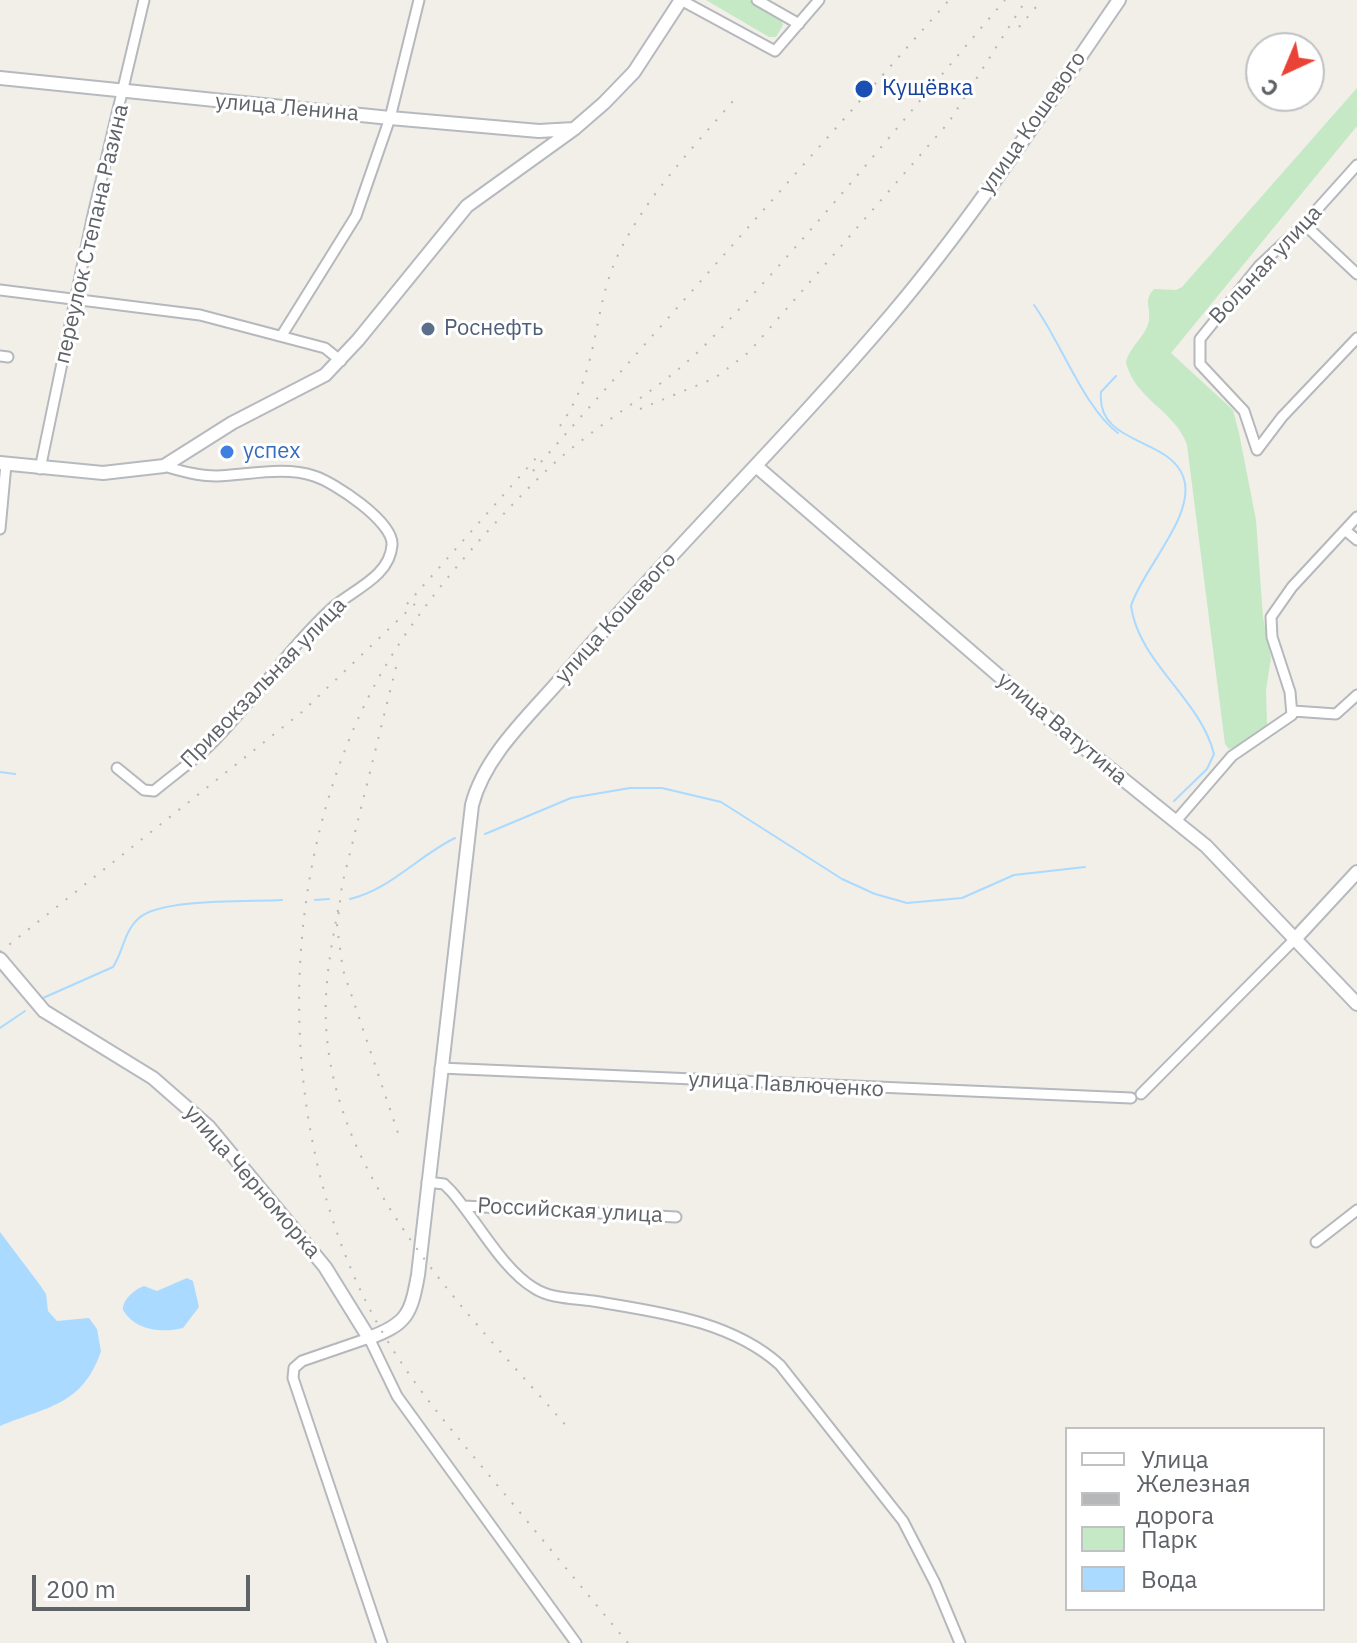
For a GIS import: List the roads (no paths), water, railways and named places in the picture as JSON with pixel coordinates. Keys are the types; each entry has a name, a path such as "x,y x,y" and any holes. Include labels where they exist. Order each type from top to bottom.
{"street":[{"name":"переулок Степана Разина","path":"40,469 144,0"},
{"path":"282,335 356,216 390,118 419,0"},
{"path":"0,529 3,464 103,473 164,466 259,408 299,392 341,361 467,206 574,129 634,72 681,0 775,51 819,0"},
{"path":"757,0 799,24"},
{"name":"улица Кошевого","path":"369,1338 402,1323 412,1305 418,1275 472,805 481,778 504,746 600,633 884,323 941,252 1119,0"},
{"name":"улица Ленина","path":"0,78 390,118 539,131 574,129"},
{"name":"Вольная улица","path":"1357,165 1304,224 1259,266 1205,331 1198,347 1204,371 1244,411 1257,450 1277,423 1357,338"},
{"path":"1304,224 1357,274"},
{"path":"0,290 200,315 325,348 341,361"},
{"name":"Привокзальная улица","path":"117,768 144,790 154,791 209,746 306,634 334,606 377,574 390,554 392,536 384,522 341,491 311,475 257,472 214,476 189,474 164,466"},
{"name":"улица Ватутина","path":"756,466 904,596 1206,846 1357,1004"},
{"path":"1293,711 1272,637 1271,617 1292,587 1357,517"},
{"path":"1345,530 1357,540"},
{"path":"1293,711 1336,714 1357,695"},
{"path":"1175,822 1232,756 1277,729 1293,711"},
{"path":"1295,939 1357,872"},
{"name":"улица Павлюченко","path":"440,1068 1136,1096 1295,939"},
{"name":"улица Черноморка","path":"0,959 44,1011 153,1078 209,1127 325,1267 369,1338 397,1396 576,1643"},
{"path":"427,1182 444,1184 517,1274 541,1292 665,1314 728,1332 763,1350 780,1365 885,1494 935,1583 960,1643"},
{"name":"Российская улица","path":"464,1206 676,1217"},
{"path":"1316,1242 1357,1210"},
{"path":"369,1338 302,1361 294,1368 293,1378 382,1643"}],"water":[{"path":"0,1232 46,1294 48,1311 57,1321 89,1318 97,1329 101,1351 84,1383 73,1394 61,1402 0,1426"},
{"path":"187,1278 193,1281 199,1307 183,1328 150,1329 135,1322 123,1310 127,1299 140,1287 157,1291"}],"waterway":[{"path":"1034,305 1094,408 1118,433"},
{"path":"1116,376 1101,392 1102,409 1121,432 1175,463 1183,476 1186,491 1176,524 1131,606 1145,645 1196,715 1214,754 1207,769 1174,801"},
{"path":"0,772 15,774"},
{"path":"485,834 571,798 630,788 662,788 721,802 842,879 875,894 907,903 962,898 1014,875 1085,867"},
{"path":"350,899 378,888 455,838"},
{"path":"315,900 329,899"},
{"path":"43,998 113,967 130,929 139,918 150,912 185,904 282,900"},
{"path":"0,1028 25,1011"}],"railway":[{"path":"533,471 949,0"},
{"path":"628,1643 422,1392 384,1335 346,1258 320,1174 304,1087 299,997 305,908 322,820 350,737 389,660 417,618 464,559 555,463 597,428 677,371 708,342 822,216 1005,0"},
{"path":"640,409 715,378 749,352 949,122 1026,0"},
{"path":"1019,27 1042,0"},
{"path":"560,426 583,383 609,278 629,234 672,172 739,94"},
{"path":"407,604 537,457"},
{"path":"0,952 302,712 419,600"},
{"path":"396,667 342,885 337,926 343,970 398,1133"},
{"path":"338,910 327,981 326,1025 335,1083 353,1139 380,1193 413,1244 490,1340 569,1429"}],"place":[{"name":"Кущёвка","path":"864,89"},
{"name":"Роснефть","path":"428,329"},
{"name":"успех","path":"227,452"}]}
